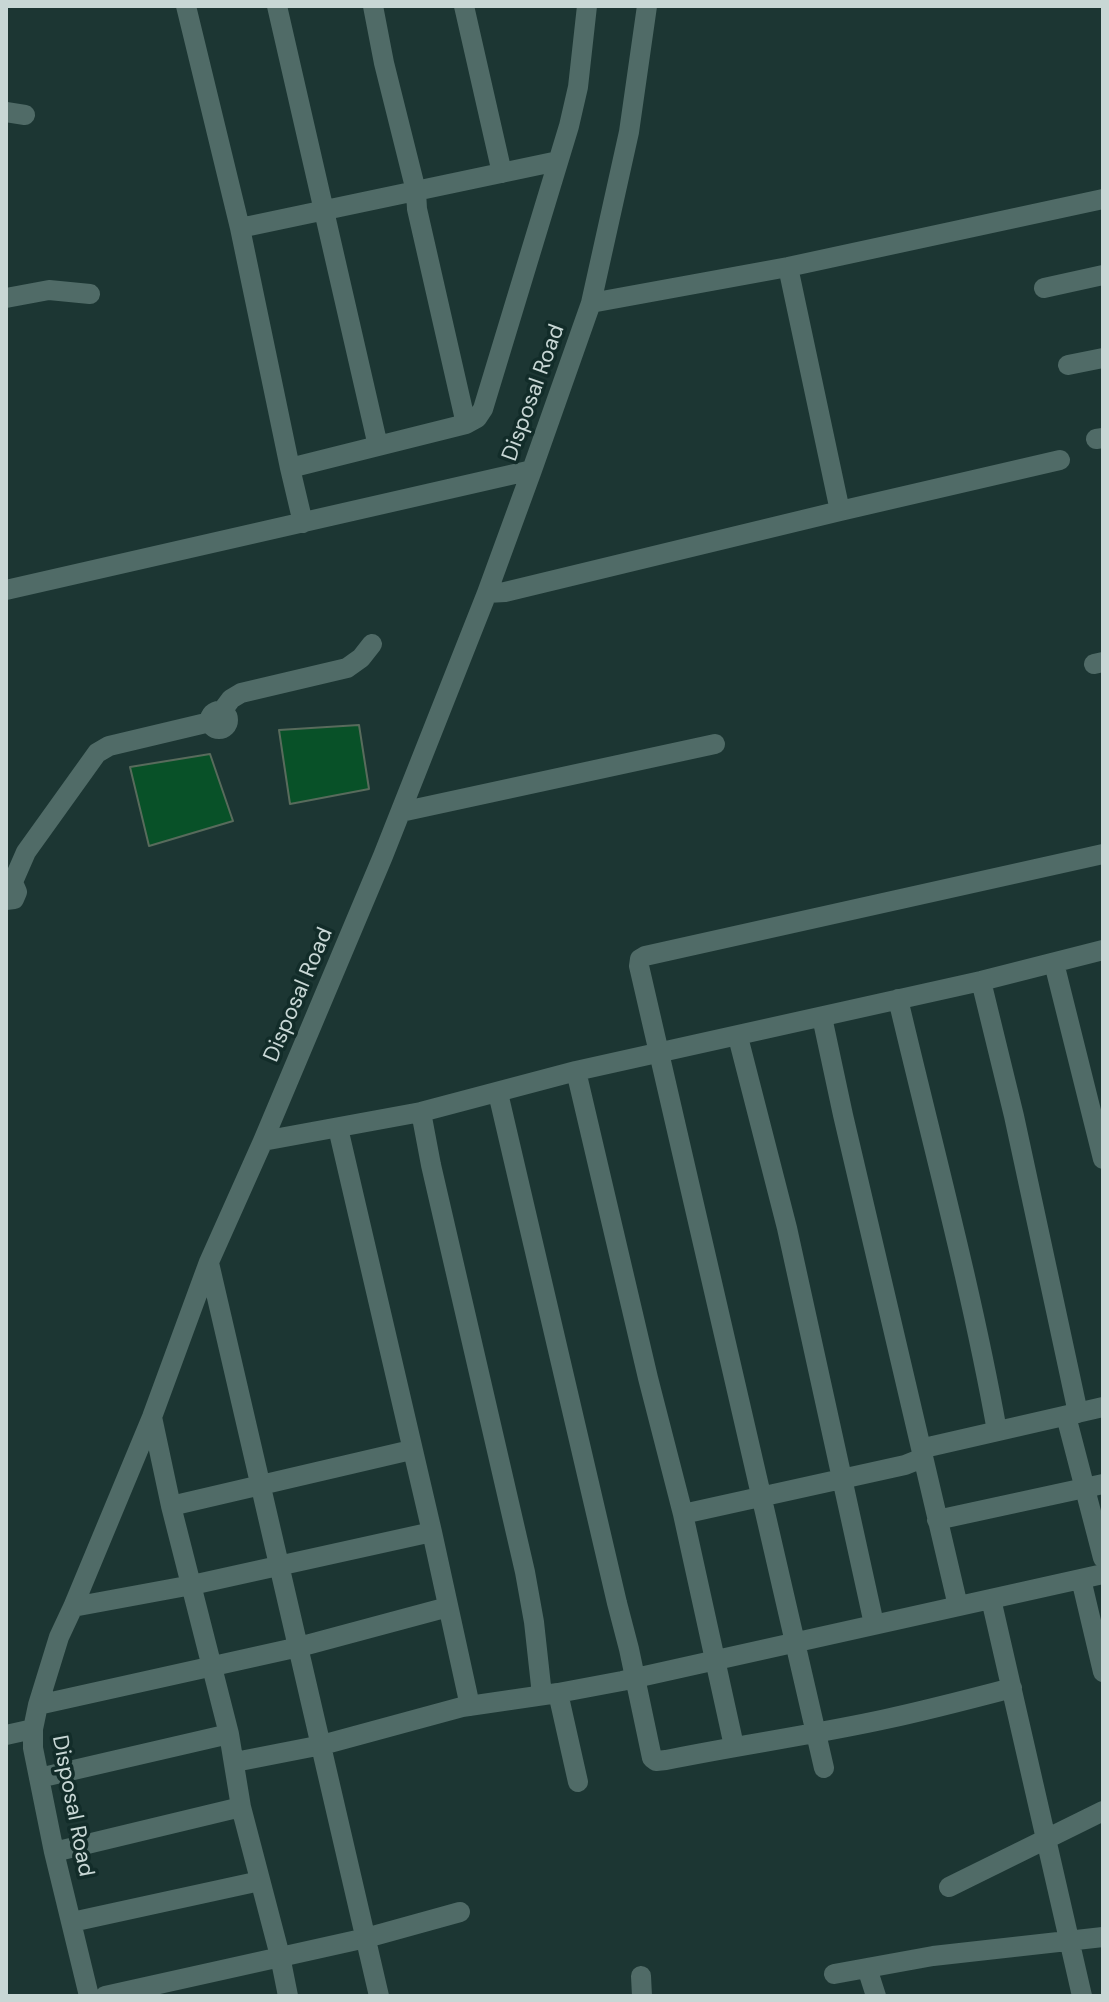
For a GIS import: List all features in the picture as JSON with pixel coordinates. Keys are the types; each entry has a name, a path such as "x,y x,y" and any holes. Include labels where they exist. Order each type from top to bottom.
{"street":[{"path":"186,6 240,228 303,523"},
{"path":"277,6 378,446"},
{"path":"373,6 466,424"},
{"path":"464,6 502,173"},
{"path":"290,468 466,424 477,418 483,409 569,126 578,87 587,6"},
{"name":"Disposal Road","path":"89,1996 54,1852 33,1748 38,1705 59,1637 152,1417 209,1262 353,931 487,593 532,470 591,303 629,132 647,6"},
{"path":"240,228 558,161"},
{"path":"591,303 1102,204"},
{"path":"788,267 840,511"},
{"path":"1044,288 1103,275"},
{"path":"6,298 55,289 90,294"},
{"path":"1068,365 1103,358"},
{"path":"487,593 505,592 1060,460"},
{"path":"6,590 532,470"},
{"path":"8,889 31,845 97,753 109,746 216,716 241,693 347,668 361,658 372,644"},
{"path":"401,812 715,744"},
{"path":"824,1768 658,1053 640,959 1103,854"},
{"path":"263,1141 421,1112 576,1071 738,1037 1103,950"},
{"path":"1054,963 1103,1159"},
{"path":"981,981 1014,1116 1072,1414 1094,1486 1103,1558"},
{"path":"898,999 983,1349 997,1431"},
{"path":"822,1017 958,1606"},
{"path":"738,1037 787,1228 874,1624"},
{"path":"576,1071 683,1514 734,1746"},
{"path":"498,1093 652,1758 656,1761 889,1719 1012,1688"},
{"path":"421,1112 550,1694 578,1782"},
{"path":"338,1128 470,1706"},
{"path":"209,1262 379,1996"},
{"path":"683,1514 916,1462 924,1448 1103,1407"},
{"path":"152,1417 171,1506 229,1734 241,1807 288,1996"},
{"path":"171,1506 411,1450"},
{"path":"937,1520 1094,1486"},
{"path":"73,1607 192,1585 432,1532"},
{"path":"235,1762 322,1745 470,1706 634,1678 1103,1574"},
{"path":"1081,1579 1103,1672"},
{"path":"991,1599 1082,1996"},
{"path":"38,1705 299,1647 448,1607"},
{"path":"6,1735 33,1729"},
{"path":"39,1778 229,1734"},
{"path":"54,1852 241,1807"},
{"path":"949,1887 1103,1811"},
{"path":"72,1922 260,1881"},
{"path":"105,1996 195,1986 280,1956 366,1938 460,1912"},
{"path":"834,1974 933,1956 1103,1937"},
{"path":"867,1968 876,1996"}],"building":[{"path":"359,725 369,789 290,804 279,730"},
{"path":"210,754 233,821 149,846 130,767"}]}
